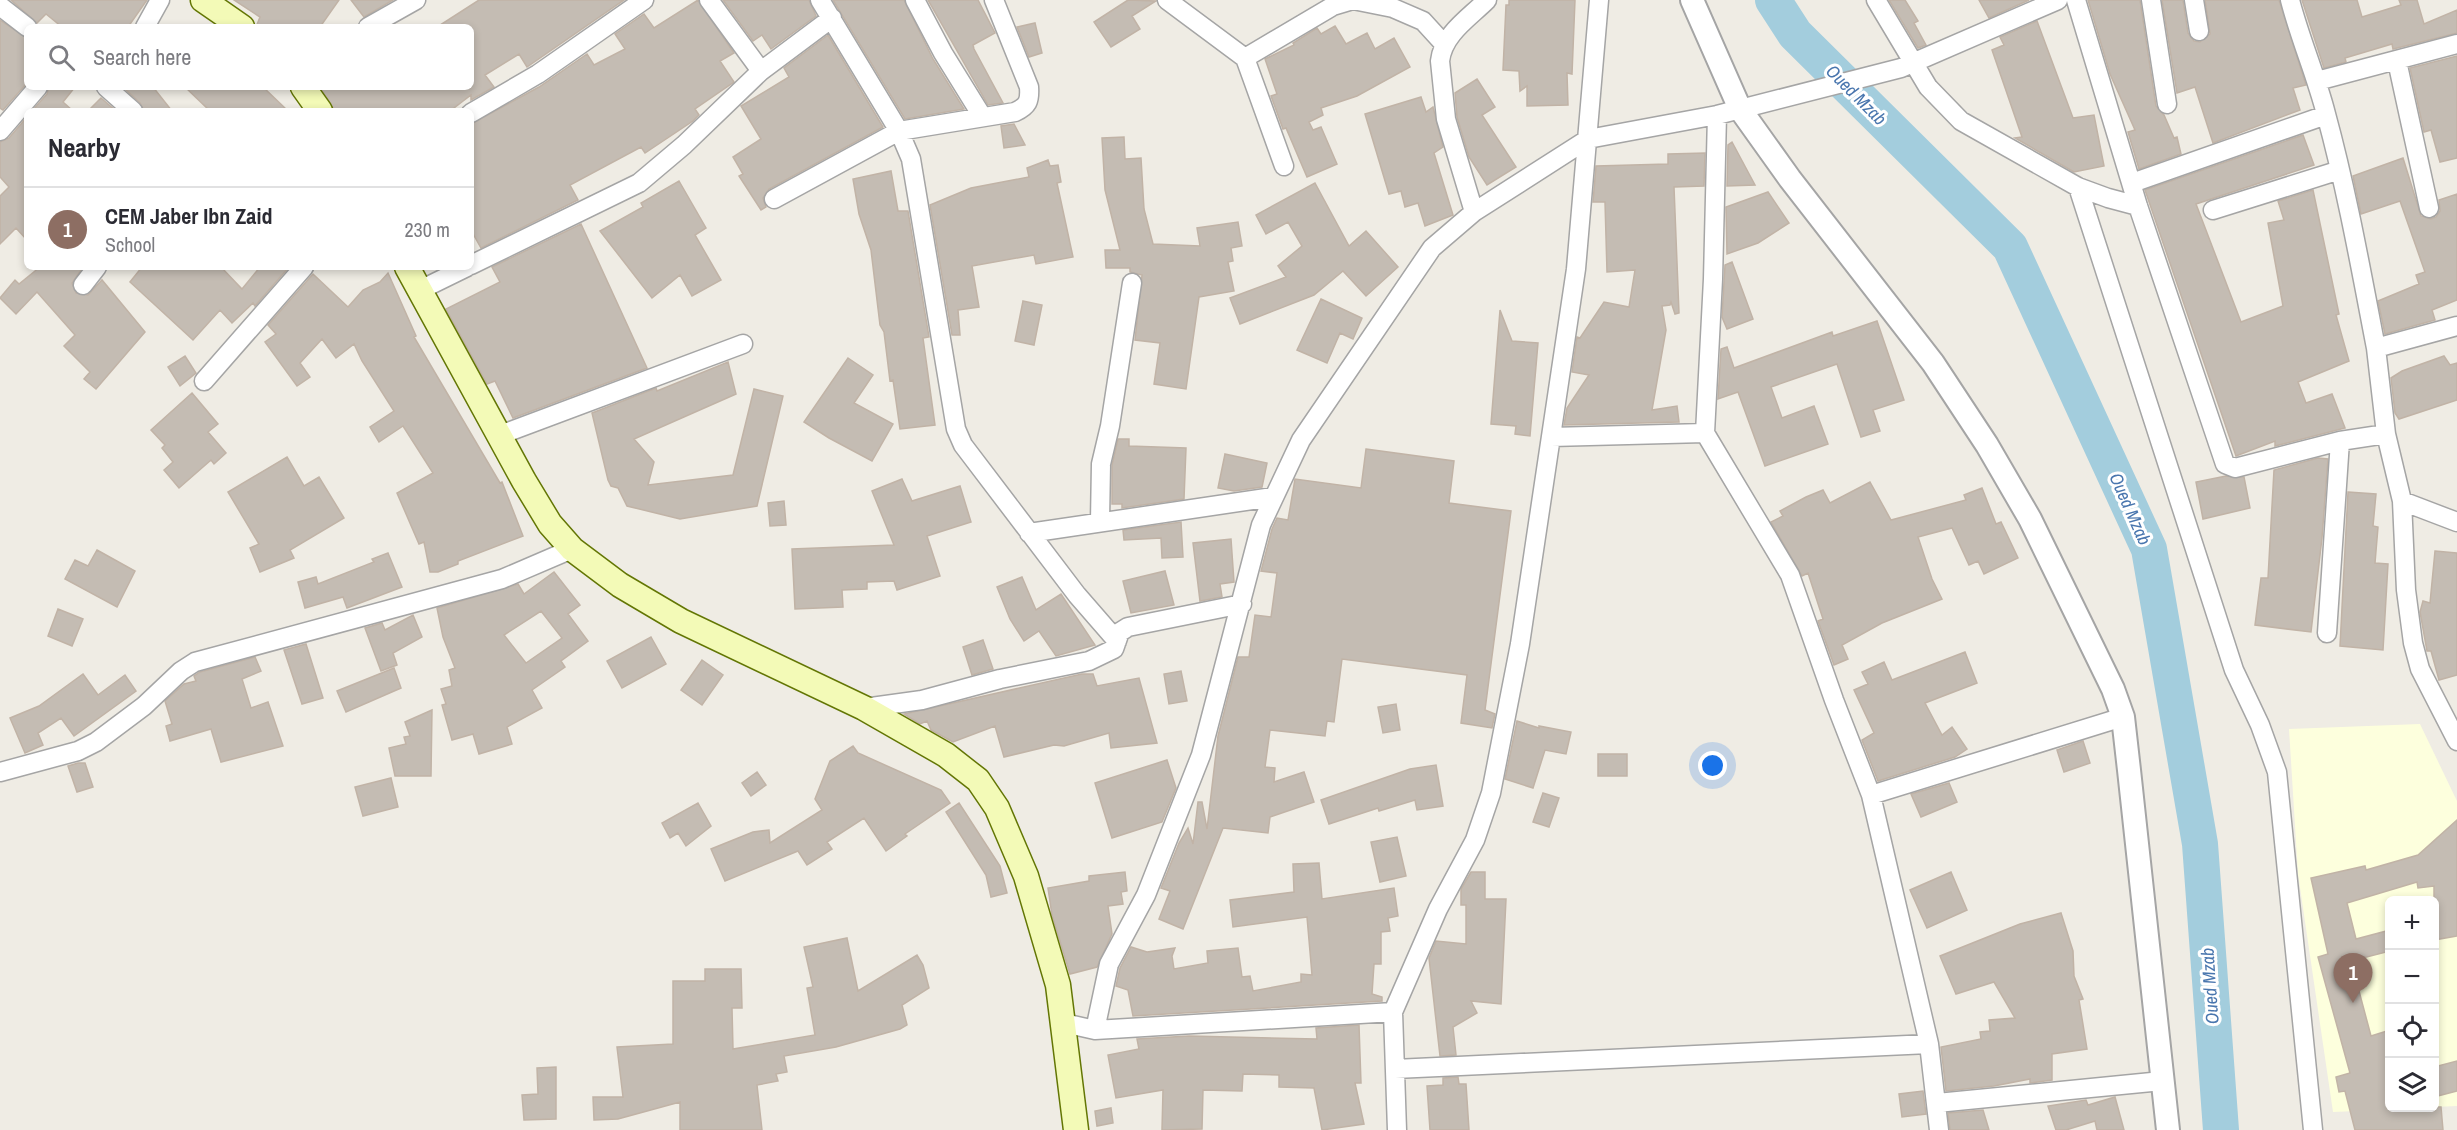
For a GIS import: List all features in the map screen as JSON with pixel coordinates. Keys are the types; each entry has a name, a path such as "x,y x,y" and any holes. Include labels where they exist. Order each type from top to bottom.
{"main road":[{"path":"203,0 238,24"},
{"path":"305,90 318,108"},
{"path":"408,270 418,291 550,524 572,549 620,585 681,621 864,708 946,755 978,780 997,808 1026,876 1058,985 1076,1130"}],"street":[{"path":"147,24 160,0"},
{"path":"373,24 416,0"},
{"path":"474,111 538,74 644,0"},
{"path":"709,0 761,71"},
{"path":"820,0 899,131 911,159 957,429 963,445 1029,533 1117,641"},
{"path":"915,0 943,53 982,116"},
{"path":"774,199 899,131 1015,112 1026,105 1030,100 1029,87 994,0"},
{"path":"1167,0 1245,58 1284,165"},
{"path":"1245,58 1333,6 1353,0 1393,8 1423,21 1444,44"},
{"path":"1474,212 1446,119 1440,61 1444,44 1487,0"},
{"path":"1397,1130 1393,1012 1438,909 1474,840 1491,793 1520,644 1576,269 1599,0"},
{"path":"1692,0 1790,178 1933,363 1988,445 2030,519 2113,689 2123,717 2168,1130"},
{"path":"1876,0 1907,67 1961,121 2078,187 2139,206"},
{"path":"1095,1030 1109,964 1146,894 1201,755 1261,525 1273,497 1301,440 1394,307 1432,248 1474,212 1588,139 1717,115 1907,67 2058,0"},
{"path":"2076,0 2139,206 2225,464 2235,468 2340,441 2386,434"},
{"path":"2151,0 2167,104"},
{"path":"2194,0 2199,31"},
{"path":"2290,0 2298,31 2317,81 2340,170 2376,348 2386,434 2402,501 2406,590 2413,643 2420,669 2457,741"},
{"path":"0,6 24,25"},
{"path":"474,264 639,183 684,145 761,71 832,18"},
{"path":"2317,81 2397,62 2457,44"},
{"path":"2397,62 2429,208"},
{"path":"0,131 35,90"},
{"path":"111,90 130,108"},
{"path":"1717,115 1713,279 1705,433 1790,575 1834,700 1871,795 1929,1044 1939,1130"},
{"path":"2132,183 2326,115"},
{"path":"2213,210 2340,170"},
{"path":"2078,187 2234,670 2260,724 2277,772 2313,1130"},
{"path":"82,285 94,270"},
{"path":"204,381 301,270"},
{"path":"418,291 461,270"},
{"path":"1100,521 1101,464 1110,426 1132,283"},
{"path":"2376,348 2457,326"},
{"path":"500,435 674,372 743,344"},
{"path":"1551,437 1705,433"},
{"path":"2326,633 2340,441"},
{"path":"1029,533 1273,497"},
{"path":"2402,501 2457,522"},
{"path":"0,772 78,751 96,742 144,706 180,671 195,662 502,579 572,549"},
{"path":"864,708 922,700 1000,679 1089,661 1112,651 1120,632 1128,627 1242,604"},
{"path":"1871,795 2123,717"},
{"path":"1064,1023 1095,1030 1393,1012"},
{"path":"1395,1069 1929,1044"},
{"path":"1937,1103 2162,1081"}],"shaded area":[{"path":"2420,724 2457,801 2457,1106 2439,1107 2439,896 2385,896 2385,1110 2333,1112 2298,874 2289,729"}],"building":[{"path":"11,0 147,0 130,24 58,24 46,14 37,23"},
{"path":"234,0 339,0 322,24 257,24 260,17"},
{"path":"351,0 393,0 364,17"},
{"path":"479,0 624,0 527,67 519,54 485,75 494,87 471,100 471,95 454,108 333,108 322,90 474,90 474,24 442,24"},
{"path":"698,0 734,53 720,61 734,82 695,109 699,115 693,121 645,153 641,147 570,185 578,200 481,248 474,235 474,122 539,87 587,54 594,65 625,49 615,34 644,14 654,28"},
{"path":"723,0 809,0 816,16 771,49 762,35 753,41"},
{"path":"833,0 904,0 933,59 964,109 905,119"},
{"path":"928,0 978,0 995,33 973,45 1003,103 988,105"},
{"path":"1128,0 1156,1 1132,16 1140,29 1111,47 1094,22"},
{"path":"1509,0 1575,0 1572,74 1567,73 1568,105 1527,106 1527,86 1520,91 1519,71 1503,70 1506,5 1509,5"},
{"path":"1889,0 1905,0 1918,21 1914,23 1926,45 1918,48"},
{"path":"1979,0 2029,0 1989,18"},
{"path":"2088,0 2140,0 2156,106 2164,115 2174,138 2177,137 2181,154 2139,169 2128,132 2135,130 2110,74"},
{"path":"2162,0 2183,0 2188,33 2194,41 2200,42 2210,34 2205,0 2279,0 2306,85 2293,88 2300,110 2213,143 2195,87 2177,93"},
{"path":"2302,0 2357,0 2362,17 2401,5 2399,0 2417,0 2424,24 2457,10 2457,33 2393,49 2392,44 2345,58 2346,62 2324,68"},
{"path":"0,20 24,36 24,86 3,110 0,108"},
{"path":"2037,21 2073,118 2094,115 2104,166 2074,172 2015,138 2022,137 1992,50 2004,45 2000,37"},
{"path":"1035,23 1042,53 1029,57 1017,27"},
{"path":"1335,26 1346,44 1367,33 1375,49 1394,38 1410,67 1357,96 1321,108 1323,115 1309,122 1313,130 1321,127 1337,164 1307,177 1286,128 1283,129 1271,96 1277,94 1265,59 1294,45 1293,43 1317,28 1321,34"},
{"path":"828,35 883,127 769,189 763,198 766,207 761,210 739,176 743,174 733,157 761,139 741,106 789,77 784,68"},
{"path":"2457,56 2457,158 2440,162 2431,130 2424,132 2410,68"},
{"path":"1477,79 1495,107 1482,115 1516,167 1487,185 1469,157 1457,117 1455,93"},
{"path":"48,90 73,90 63,102 70,108 35,108"},
{"path":"126,90 155,90 170,108 142,108"},
{"path":"188,90 266,90 285,108 207,108"},
{"path":"1421,97 1426,112 1433,107 1443,147 1434,153 1453,215 1425,226 1418,203 1405,207 1401,191 1389,194 1365,114"},
{"path":"101,98 113,108 91,108"},
{"path":"24,120 24,237 16,228 0,244 0,196 9,187 0,177 0,142 9,138"},
{"path":"1014,124 1025,145 1004,148 1001,126"},
{"path":"2303,135 2314,165 2196,204 2241,322 2283,306 2268,223 2284,220 2278,201 2313,190 2339,314 2336,315 2349,361 2298,382 2306,403 2332,394 2345,428 2275,446 2275,441 2236,456 2145,190"},
{"path":"1124,137 1125,159 1141,158 1144,209 1153,244 1200,246 1197,228 1238,222 1242,246 1231,248 1233,261 1228,262 1234,291 1199,297 1186,389 1154,384 1160,343 1135,340 1142,275 1130,272 1130,268 1106,268 1105,250 1120,250 1105,190 1102,138"},
{"path":"1732,142 1755,185 1727,186 1728,145"},
{"path":"1705,153 1704,186 1674,187 1679,313 1675,314 1671,302 1670,305 1662,306 1666,330 1652,410 1677,406 1679,422 1564,425 1567,408 1589,375 1572,372 1577,337 1580,338 1604,302 1629,307 1635,270 1607,272 1605,202 1593,202 1596,166 1668,164 1668,154"},
{"path":"2403,158 2421,216 2431,219 2436,217 2440,211 2439,200 2457,194 2457,300 2432,310 2435,320 2385,334 2378,301 2419,284 2416,275 2425,272 2400,201 2361,214 2353,176"},
{"path":"1048,160 1050,166 1058,165 1061,182 1057,183 1073,257 1036,264 1034,255 972,266 979,307 958,310 960,335 952,335 930,205 971,188 1029,177 1027,168"},
{"path":"891,171 898,211 908,211 929,337 923,338 935,425 900,429 893,380 890,381 884,332 880,325 871,250 859,214 853,179"},
{"path":"679,181 706,228 695,235 721,280 692,296 680,275 652,298 600,231 643,207 641,203"},
{"path":"1315,183 1349,246 1366,231 1398,267 1366,296 1343,271 1314,295 1240,324 1230,298 1286,277 1278,266 1302,246 1288,222 1266,234 1256,215"},
{"path":"1768,192 1789,223 1758,243 1727,254 1726,207"},
{"path":"581,224 647,368 513,418 495,381 487,384 446,309 500,282 492,267"},
{"path":"1732,262 1753,319 1727,329 1722,317 1725,265"},
{"path":"36,270 81,270 72,283 76,293 88,295 102,280 145,332 96,389 84,379 90,372 64,346 75,335 37,292 16,314 0,298 15,280 19,284"},
{"path":"140,270 224,270 242,289 258,270 286,270 255,306 253,303 232,323 220,310 193,340 130,282"},
{"path":"388,273 416,336 414,337 500,483 502,482 523,536 458,561 458,564 438,572 430,572 424,542 419,544 397,493 433,473 403,426 379,442 370,427 394,411 362,361 354,344 336,358 322,339 300,363 310,377 297,386 265,342 276,334 268,325 313,274 348,307 363,290 380,282"},
{"path":"1321,299 1362,318 1353,339 1340,333 1327,363 1297,350"},
{"path":"1023,301 1042,305 1034,345 1015,341"},
{"path":"1500,310 1512,341 1538,343 1530,436 1515,434 1516,426 1491,424"},
{"path":"1877,321 1904,400 1873,410 1880,431 1861,437 1837,364 1771,387 1782,418 1814,406 1828,444 1765,466 1738,392 1718,399 1721,349 1727,347 1734,368 1832,332 1833,336"},
{"path":"185,356 196,373 180,386 168,367"},
{"path":"2444,356 2450,365 2457,363 2457,400 2399,419 2395,413 2391,378 2402,371"},
{"path":"848,358 873,375 854,403 893,424 872,461 804,422"},
{"path":"728,362 736,394 634,439 654,462 648,485 733,475 754,389 783,396 757,506 680,519 627,506 618,488 611,486 608,480 592,413 656,388 657,391"},
{"path":"192,393 218,424 208,432 226,453 214,464 211,460 179,488 164,470 173,462 162,448 165,445 151,430"},
{"path":"1118,439 1129,439 1129,446 1186,448 1184,499 1122,508 1122,504 1112,504 1112,465"},
{"path":"1366,449 1454,461 1449,503 1511,511 1485,710 1495,714 1492,728 1461,723 1467,675 1342,659 1334,722 1327,721 1325,736 1270,730 1265,767 1275,768 1274,782 1304,772 1314,802 1270,817 1268,833 1223,828 1183,929 1159,919 1170,891 1161,888 1179,843 1188,828 1193,844 1198,802 1202,802 1207,829 1218,736 1238,657 1249,657 1255,615 1271,617 1277,573 1261,571 1272,529 1277,518 1288,520 1295,479 1361,488"},
{"path":"1225,454 1267,463 1262,487 1234,491 1218,488"},
{"path":"287,457 304,486 319,477 344,518 290,550 294,558 260,572 250,548 259,544 228,492"},
{"path":"2318,458 2328,459 2311,632 2255,625 2261,578 2268,578 2274,470"},
{"path":"2226,476 2244,477 2250,508 2203,519 2196,482"},
{"path":"902,479 912,501 960,486 971,522 927,536 940,576 897,590 894,581 867,582 867,589 842,590 843,607 795,609 792,549 894,545 872,491"},
{"path":"1870,482 1891,520 1966,500 1964,495 1982,488 1996,524 2001,522 2018,558 1984,574 1978,561 1969,565 1952,528 1918,537 1932,579 1942,599 1882,623 1842,645 1848,659 1834,665 1818,621 1823,619 1808,573 1802,576 1771,522 1783,516 1780,511 1823,490 1830,503"},
{"path":"2348,492 2376,494 2373,526 2378,527 2375,563 2388,564 2383,650 2340,646"},
{"path":"784,501 786,525 770,526 768,503"},
{"path":"1181,522 1183,557 1162,558 1161,538 1124,540 1123,530"},
{"path":"1231,539 1234,582 1220,584 1222,597 1200,601 1193,543"},
{"path":"97,550 135,571 117,607 65,579 75,560 88,566"},
{"path":"2435,551 2457,553 2457,675 2439,680 2431,651 2427,651 2420,612 2423,601 2430,603"},
{"path":"388,553 402,587 347,608 343,597 305,608 298,582 316,577 318,584 374,562 372,559"},
{"path":"1165,571 1174,605 1131,613 1123,581"},
{"path":"554,572 580,605 568,614 588,641 561,661 565,667 532,690 542,708 507,727 512,744 479,754 473,734 452,740 442,705 446,704 441,689 452,686 449,670 455,668 443,637 437,608 518,584 524,594","holes":["541,611 562,638 526,663 504,635"]},
{"path":"1022,577 1036,610 1061,594 1095,645 1056,656 1039,631 1024,641 1010,619 997,587"},
{"path":"58,609 83,619 72,646 48,636"},
{"path":"413,615 422,637 393,653 397,665 381,671 365,628 382,623 385,630"},
{"path":"651,637 666,664 622,688 607,661"},
{"path":"983,640 993,669 972,675 963,647"},
{"path":"306,644 323,698 302,704 284,650"},
{"path":"1965,652 1977,683 1925,703 1942,735 1952,727 1967,749 1955,757 1878,781 1862,740 1874,733 1854,690 1868,684 1862,672 1884,662 1892,680"},
{"path":"255,657 261,671 242,679 251,708 268,702 283,746 221,762 211,729 170,741 166,726 172,724 165,701 184,684 196,681 194,676 200,672"},
{"path":"702,660 723,675 702,705 681,690"},
{"path":"394,668 401,688 346,712 337,691"},
{"path":"1181,671 1187,701 1169,704 1164,674"},
{"path":"83,674 98,695 125,675 136,691 74,736 61,718 38,733 43,745 25,753 10,718 39,706"},
{"path":"1082,674 1093,674 1097,686 1139,678 1157,743 1111,748 1109,733 1064,746 1054,745 1004,757 995,726 953,742 931,730 927,721 920,724 904,714"},
{"path":"1396,704 1400,730 1383,733 1378,707"},
{"path":"432,710 431,776 395,776 389,748 406,744 404,737 410,736 405,722"},
{"path":"1517,721 1539,728 1539,726 1571,732 1566,754 1545,750 1533,788 1505,779"},
{"path":"2083,741 2090,763 2064,772 2057,750"},
{"path":"853,746 858,753 941,790 950,803 905,834 907,836 886,851 864,818 827,842 832,849 807,865 798,851 725,881 711,849 753,832 769,830 770,843 822,810 815,799 830,761"},
{"path":"1598,754 1627,754 1627,776 1598,776"},
{"path":"1167,760 1176,788 1162,822 1112,838 1095,783"},
{"path":"85,763 93,787 77,792 68,766"},
{"path":"1436,765 1443,806 1417,810 1415,800 1379,811 1378,808 1329,824 1321,800 1410,769"},
{"path":"757,772 766,785 751,796 742,783"},
{"path":"391,778 398,807 363,816 355,787"},
{"path":"1949,783 1957,802 1921,817 1911,794"},
{"path":"1543,793 1559,798 1549,827 1533,822"},
{"path":"698,803 711,826 686,846 678,833 670,838 662,823"},
{"path":"959,803 1000,866 1007,893 991,897 986,875 946,812"},
{"path":"2457,820 2457,936 2439,939 2439,896 2434,896 2434,886 2418,888 2417,882 2347,903 2356,939 2385,931 2385,952 2351,961 2371,1036 2385,1032 2385,1112 2439,1112 2439,1107 2441,1107 2443,1130 2355,1130 2345,1091 2339,1092 2336,1077 2350,1073 2318,957 2328,954 2311,878 2365,866 2366,870 2418,855"},
{"path":"1397,837 1406,876 1380,882 1371,842"},
{"path":"1319,863 1322,899 1394,888 1398,916 1388,918 1390,931 1381,932 1381,964 1374,964 1372,994 1382,997 1382,1001 1133,1016 1128,990 1116,986 1120,968 1131,947 1147,952 1175,948 1172,956 1174,969 1208,963 1207,951 1238,948 1242,977 1250,976 1253,991 1301,982 1301,974 1312,975 1307,917 1233,927 1230,900 1294,892 1293,864"},
{"path":"1125,872 1127,891 1121,892 1123,904 1108,906 1112,934 1097,967 1070,974 1052,915 1048,888 1089,881 1089,876"},
{"path":"1471,872 1485,872 1485,899 1506,899 1501,1004 1471,1001 1477,1013 1453,1027 1456,1055 1440,1056 1429,958 1436,941 1466,944 1466,905 1461,905 1461,889"},
{"path":"1951,872 1967,910 1927,928 1910,890"},
{"path":"2061,913 2073,951 2074,976 2083,999 2079,1000 2087,1049 2052,1054 2052,1080 2030,1083 2030,1079 1994,1086 1946,1091 1941,1047 1981,1039 1980,1032 1990,1031 1989,1020 2015,1018 1994,982 1956,994 1940,956 2020,924"},
{"path":"847,938 858,991 917,955 923,965 929,988 902,1005 907,1025 900,1029 836,1047 784,1056 787,1072 776,1074 778,1081 757,1085 762,1130 680,1130 680,1102 618,1119 594,1120 593,1097 623,1097 617,1047 673,1044 673,981 705,981 705,969 741,969 742,1008 732,1008 733,1049 815,1035 807,988 813,987 804,947"},
{"path":"1359,1025 1361,1083 1355,1083 1364,1124 1322,1130 1314,1088 1279,1087 1279,1075 1243,1074 1242,1091 1203,1090 1202,1129 1162,1130 1163,1090 1116,1098 1108,1055 1139,1049 1137,1039 1189,1036 1317,1039 1316,1028"},
{"path":"2457,1061 2457,1091 2439,1096 2439,1066"},
{"path":"556,1067 556,1119 524,1120 522,1095 538,1094 537,1068"},
{"path":"1458,1077 1459,1084 1466,1084 1469,1130 1430,1130 1427,1086 1443,1085 1443,1078"},
{"path":"1923,1091 1926,1114 1902,1117 1899,1094"},
{"path":"2115,1097 2124,1130 2097,1130 2095,1121 2066,1130 2056,1130 2048,1106 2086,1100 2088,1105"},
{"path":"1111,1108 1113,1123 1097,1126 1095,1111"},
{"path":"1983,1110 1989,1130 1950,1130 1948,1113"}],"waterway":[{"name":"Oued Mzab","path":"1773,0 1795,34 2010,247 2149,549 2200,844 2221,1130"}],"place":[{"name":"CEM Jaber Ibn Zaid","path":"2353,1003"}]}
